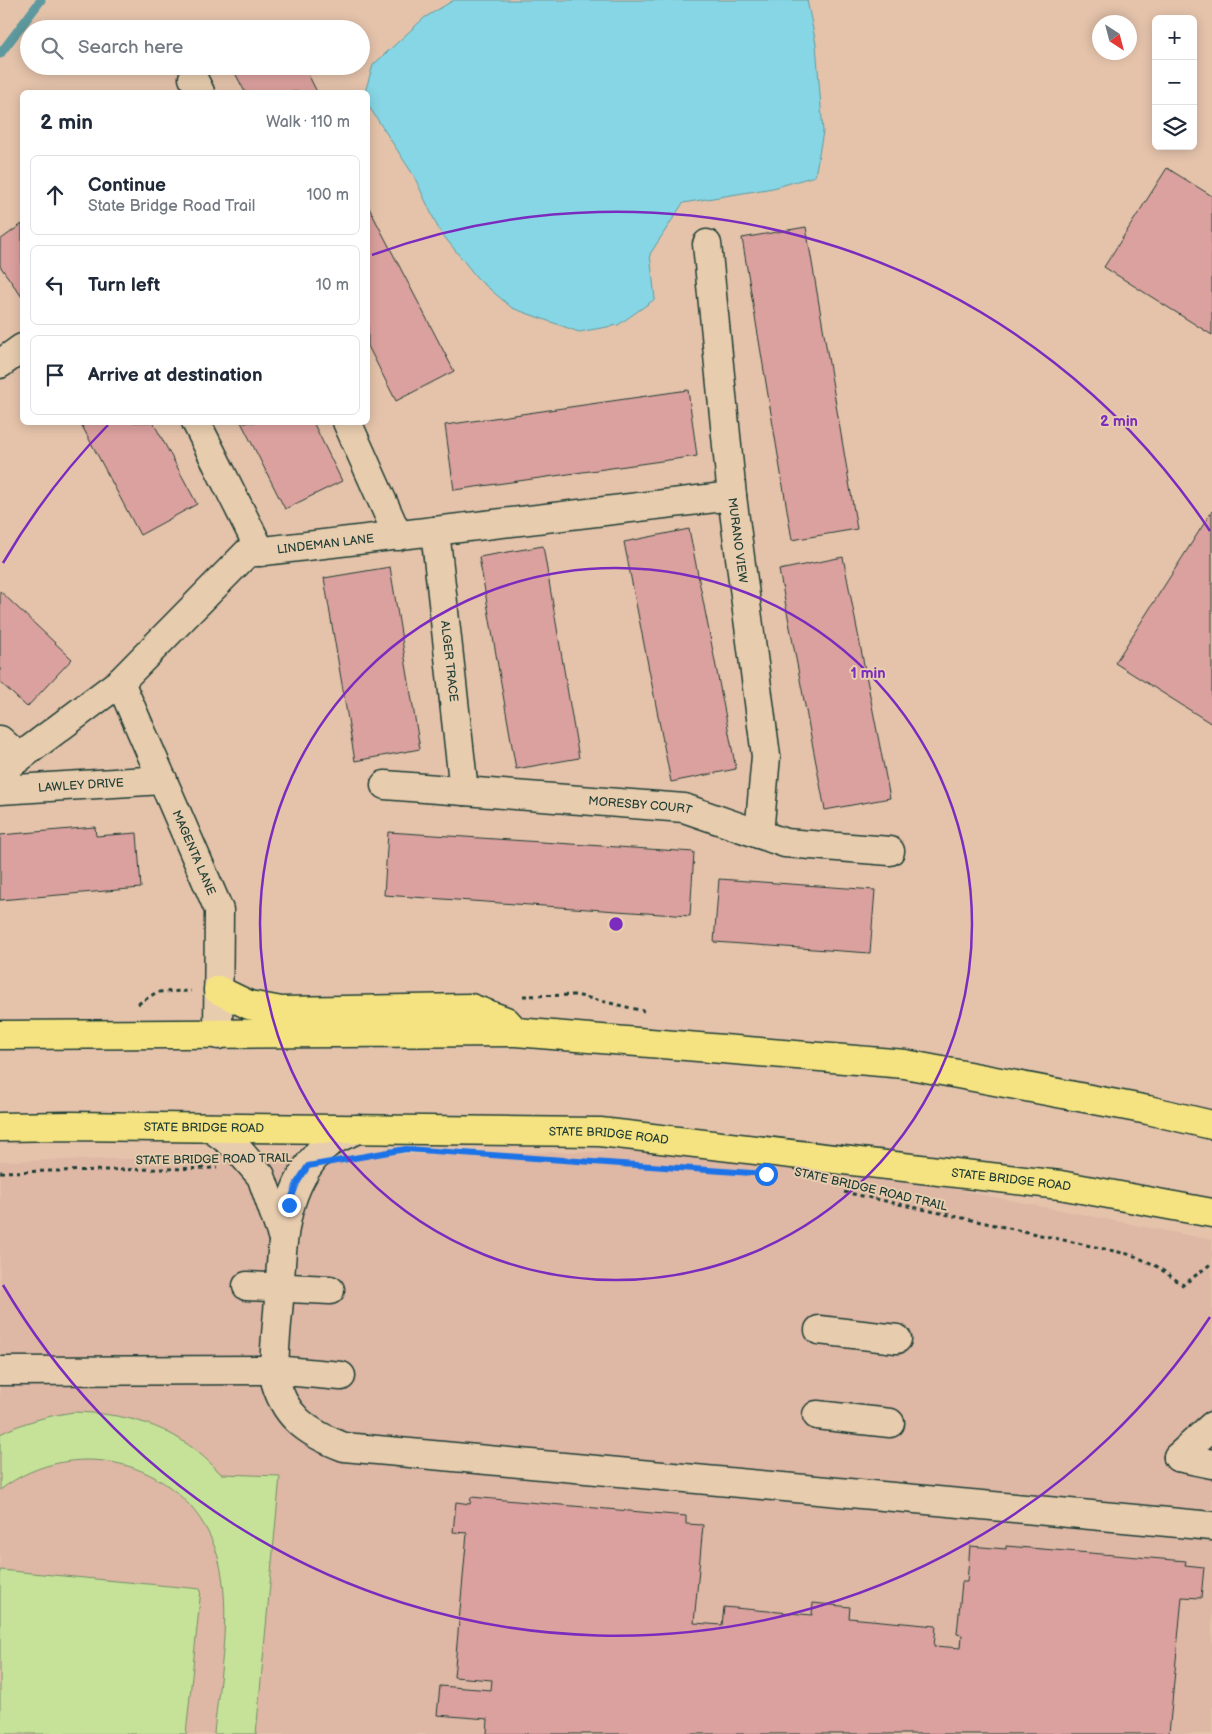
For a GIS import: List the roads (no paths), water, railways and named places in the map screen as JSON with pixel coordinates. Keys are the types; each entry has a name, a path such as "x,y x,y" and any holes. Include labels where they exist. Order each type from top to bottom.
{"highway":[{"path":"218,990 249,1005 281,1011 470,1008 506,1021 516,1032"},
{"path":"0,1035 516,1032 905,1064 1148,1110 1212,1125"},
{"name":"STATE BRIDGE ROAD","path":"0,1127 600,1132 1060,1185 1212,1213"}],"street":[{"name":"MURANO VIEW","path":"707,244 732,496 766,756 759,834"},
{"path":"0,364 20,349"},
{"path":"198,425 261,552"},
{"path":"348,425 398,536"},
{"name":"LINDEMAN LANE","path":"6,756 120,682 247,554 732,496"},
{"name":"ALGER TRACE","path":"435,531 464,791"},
{"name":"MAGENTA LANE","path":"120,682 218,910 218,1035"},
{"name":"LAWLEY DRIVE","path":"0,790 163,780"},
{"name":"MORESBY COURT","path":"385,785 684,808 785,843 890,852"},
{"path":"211,1128 234,1145 261,1176 283,1236"},
{"path":"358,1129 326,1145 310,1161 297,1183 283,1236 274,1370 278,1394 289,1413 305,1428 324,1440 344,1447 1212,1526"},
{"path":"247,1286 279,1286 330,1290"},
{"path":"819,1330 897,1339"},
{"path":"0,1371 274,1370 341,1376"},
{"path":"817,1415 890,1423"},
{"path":"1212,1426 1178,1457 1212,1464"}],"water":[{"path":"454,0 807,0 816,44 823,132 815,176 773,188 683,203 650,254 655,299 618,325 579,332 512,308 478,279 439,230 414,176 370,108 370,90 366,90 373,65 424,18"}],"waterway":[{"path":"26,20 41,0"},
{"path":"0,54 20,28"}]}
